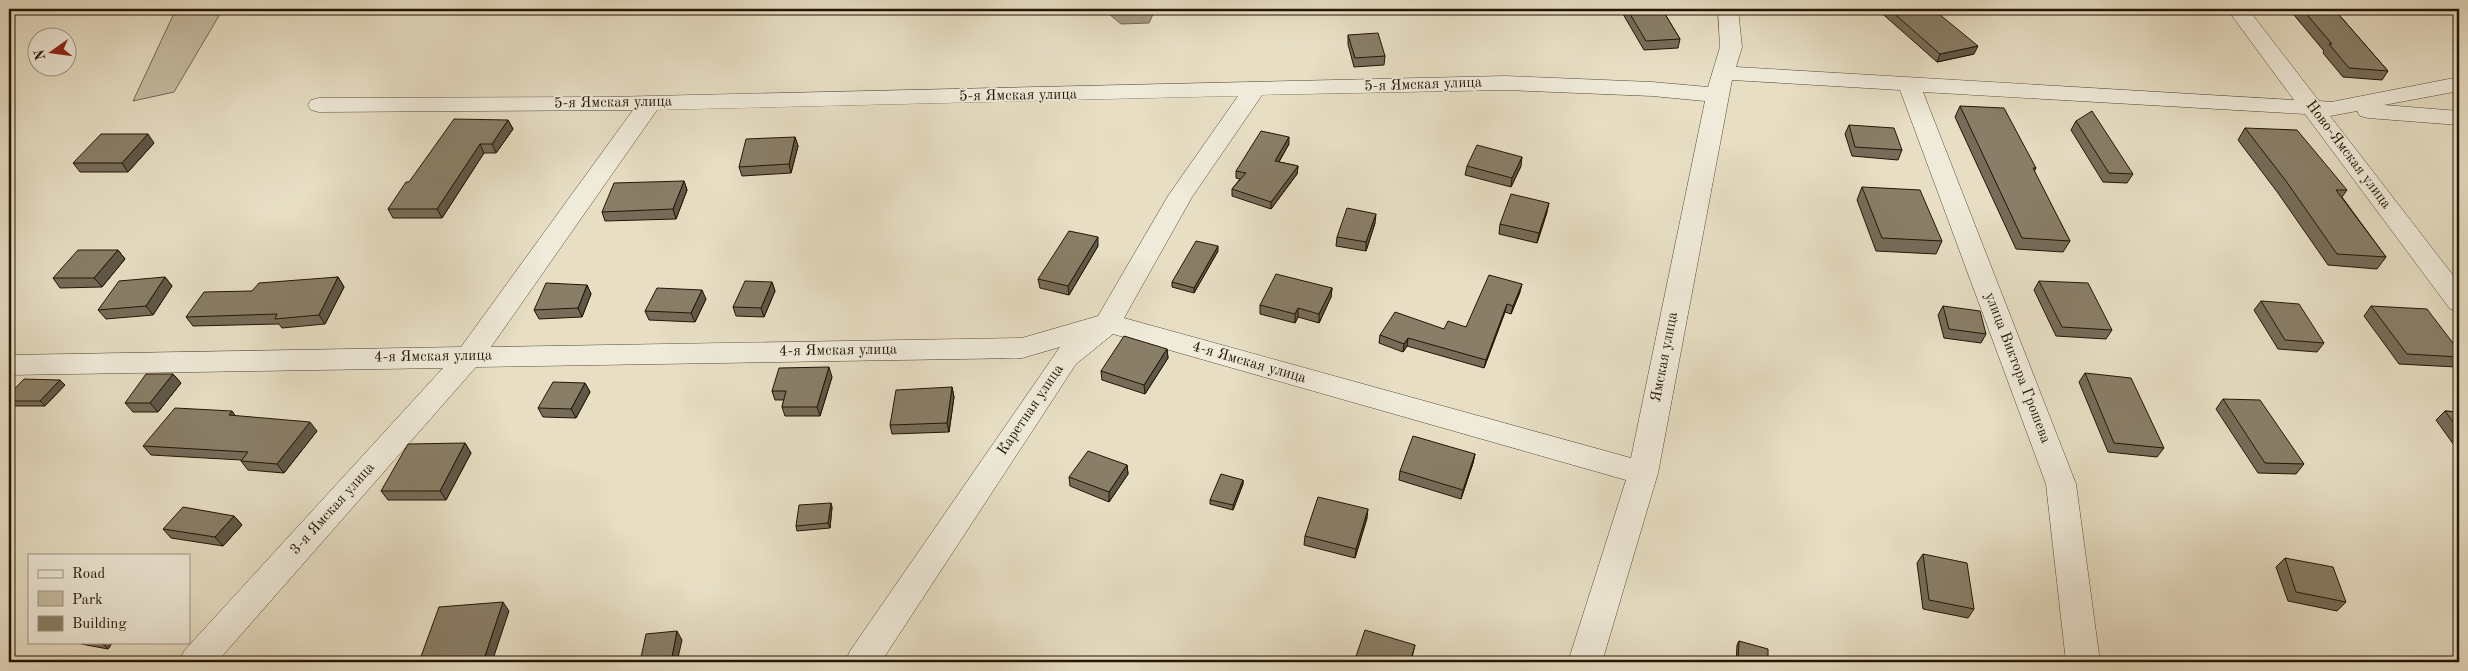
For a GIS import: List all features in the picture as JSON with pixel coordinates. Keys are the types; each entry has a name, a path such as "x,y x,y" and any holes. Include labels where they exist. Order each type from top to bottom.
{"street":[{"name":"Ямская улица","path":"1585,662 1643,473 1724,72 1728,9"},
{"name":"Ново-Ямская улица","path":"2237,9 2322,108 2459,302"},
{"name":"5-я Ямская улица","path":"319,104 651,102 1505,83 1652,89 1724,72 2322,108"},
{"name":"улица Виктора Грошева","path":"1909,84 2061,484 2083,662"},
{"path":"2322,108 2459,84"},
{"name":"Каретная улица","path":"862,662 1066,357 1108,323 1180,196 1254,90"},
{"name":"3-я Ямская улица","path":"196,662 470,356 651,102"},
{"path":"2322,108 2459,118"},
{"name":"4-я Ямская улица","path":"9,365 1022,348 1108,323 1643,473"}],"green space":[{"path":"176,9 223,9 174,92 133,101"}],"shaded area":[{"path":"1111,9 1155,10 1149,23 1121,24 1109,14"}],"building":[{"path":"1627,9 1662,9 1680,39 1646,41"},
{"path":"1889,9 1933,9 1978,46 1940,54"},
{"path":"2302,9 2334,9 2388,71 2349,68 2329,44 2332,44"},
{"path":"1378,33 1385,56 1355,58 1348,35"},
{"path":"1960,106 2004,108 2036,168 2033,168 2070,241 2022,238"},
{"path":"2092,111 2133,174 2109,173 2076,121"},
{"path":"454,119 508,120 492,144 480,144 437,209 388,209 406,182 409,182"},
{"path":"1849,125 1894,128 1902,150 1855,147"},
{"path":"2245,128 2297,130 2347,190 2336,190 2386,257 2337,254 2286,181"},
{"path":"1261,131 1289,137 1275,161 1298,166 1271,202 1232,189 1246,173 1236,171"},
{"path":"101,134 148,134 122,163 73,163"},
{"path":"795,137 789,164 739,167 746,139"},
{"path":"1477,145 1522,157 1512,178 1467,166"},
{"path":"684,181 673,209 602,212 614,183"},
{"path":"1862,187 1920,190 1942,241 1882,238"},
{"path":"1511,194 1549,203 1539,233 1500,224"},
{"path":"1347,208 1376,214 1366,242 1337,237"},
{"path":"1069,231 1098,237 1068,286 1038,279"},
{"path":"1196,241 1218,246 1194,288 1172,282"},
{"path":"78,250 118,250 94,278 53,278"},
{"path":"1276,274 1332,288 1319,314 1298,308 1295,314 1260,305"},
{"path":"1489,275 1522,284 1513,306 1507,304 1486,360 1408,338 1404,344 1380,335 1395,312 1444,329 1448,321 1466,327"},
{"path":"165,277 146,306 98,310 119,281"},
{"path":"338,277 319,315 275,319 277,314 186,317 204,292 252,291 259,283"},
{"path":"745,281 772,282 761,308 733,307"},
{"path":"2039,281 2088,283 2112,330 2062,327"},
{"path":"546,283 587,285 578,308 534,310"},
{"path":"657,288 702,290 691,313 645,311"},
{"path":"2261,301 2299,304 2324,343 2285,340"},
{"path":"1943,306 1980,311 1986,334 1949,329"},
{"path":"2371,306 2427,309 2459,351 2459,357 2407,354"},
{"path":"1124,336 1167,349 1144,385 1101,371"},
{"path":"829,367 817,407 782,407 786,391 772,391 779,368"},
{"path":"2085,373 2131,378 2164,448 2114,443"},
{"path":"146,374 173,374 150,403 125,403"},
{"path":"24,379 60,380 40,401 9,401 9,395"},
{"path":"553,382 585,383 571,409 538,408"},
{"path":"952,387 947,423 890,425 896,390"},
{"path":"2223,399 2260,400 2304,464 2265,463"},
{"path":"175,408 232,411 229,415 310,422 277,464 241,461 248,452 143,446"},
{"path":"2445,411 2459,412 2459,430"},
{"path":"1413,436 1475,454 1463,490 1400,471"},
{"path":"465,443 440,491 381,491 408,444"},
{"path":"1088,451 1127,465 1109,492 1069,477"},
{"path":"1221,474 1243,480 1233,505 1210,500"},
{"path":"1318,497 1368,509 1356,549 1305,536"},
{"path":"831,503 828,523 796,526 799,505"},
{"path":"183,507 234,516 215,537 163,529"},
{"path":"1923,554 1967,563 1974,609 1929,600"},
{"path":"2285,558 2333,567 2346,602 2296,592"},
{"path":"503,602 483,662 419,662 439,607"},
{"path":"1365,630 1415,645 1410,662 1354,662"},
{"path":"677,631 671,662 640,662 646,634"},
{"path":"1739,641 1768,649 1768,662 1738,662"},
{"path":"9,656 17,658 13,662 9,662"}]}
